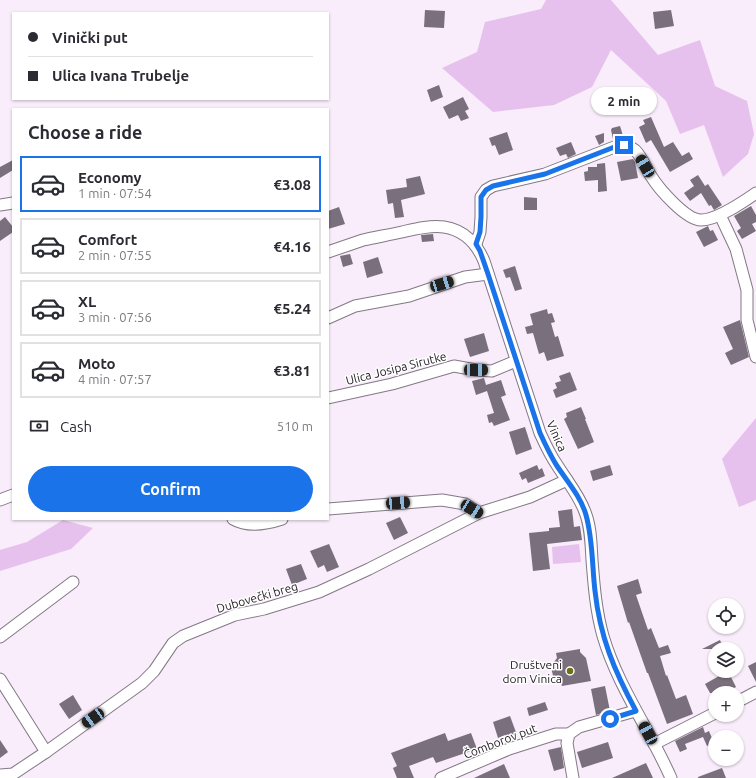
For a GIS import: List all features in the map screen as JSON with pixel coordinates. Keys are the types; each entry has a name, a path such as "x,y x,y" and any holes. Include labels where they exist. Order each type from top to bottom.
{"street":[{"path":"329,252 363,240 434,227 446,227 456,231 476,244 480,232 481,197 486,190 493,186 545,174 617,146 624,145 634,150 660,188 687,214 695,219 703,220 720,215 756,193"},
{"path":"0,205 12,203"},
{"path":"720,215 736,249 747,290 747,320 756,357"},
{"name":"Vinica","path":"476,244 488,274 545,444 556,465 580,500 586,513 589,525 594,589 602,635 613,666 671,778"},
{"path":"329,318 355,306 409,296 465,277 488,274"},
{"name":"Ulica Josipa Sirutke","path":"329,398 392,384 454,366 476,370 492,370 516,361"},
{"name":"Dubovečki breg","path":"0,775 14,776 142,683 154,671 173,644 183,636 235,615 264,609 320,592 369,569 479,513 530,497 567,480"},
{"path":"0,500 12,495"},
{"path":"329,509 442,500 465,504 479,513"},
{"path":"235,520 240,523 252,524 279,520"},
{"path":"0,637 73,582"},
{"path":"0,679 46,752"},
{"path":"744,698 756,692"},
{"path":"573,778 567,744 569,734 580,727 636,711"},
{"path":"654,744 708,717"},
{"name":"Čomborov put","path":"442,778 515,747 556,734 569,734"}],"shaded area":[{"path":"546,0 611,0 658,55 700,40 715,86 747,101 754,134 748,154 723,177 704,125 680,134 666,101 611,50 592,87 554,105 493,112 442,68 477,52 485,22 541,9"},
{"path":"756,418 756,500 739,507 722,459"},
{"path":"63,520 93,528 71,549 0,571 0,550 27,542"},
{"path":"579,544 581,562 553,564 552,547"}],"building":[{"path":"425,10 445,11 444,28 424,27"},
{"path":"671,10 674,26 655,29 653,12"},
{"path":"439,85 443,97 431,102 427,90"},
{"path":"463,97 469,109 465,111 469,118 461,121 458,115 449,119 443,107"},
{"path":"651,117 664,147 673,142 682,156 689,152 693,159 670,172 651,140 646,143 639,127 645,124 643,120"},
{"path":"620,126 624,139 613,139 612,128"},
{"path":"507,132 513,150 499,155 495,145 492,146 489,138"},
{"path":"604,133 604,142 599,145 595,136"},
{"path":"571,142 576,154 568,158 566,154 560,156 556,148"},
{"path":"633,159 638,178 621,181 617,162"},
{"path":"12,161 12,171 0,178 0,167"},
{"path":"605,163 607,191 598,192 598,180 585,181 584,172 588,171 588,167 597,167 597,164"},
{"path":"698,175 705,186 708,184 722,205 714,210 711,205 709,206 701,193 690,201 684,193 694,186 690,180"},
{"path":"420,176 425,194 401,200 404,217 395,218 393,203 388,204 386,190 407,187 406,179"},
{"path":"524,197 537,198 537,210 524,210"},
{"path":"751,206 756,215 756,222 752,224 756,231 742,239 737,231 741,228 734,216"},
{"path":"339,207 345,224 329,229 329,211"},
{"path":"5,217 12,226 12,233 0,241 0,221"},
{"path":"708,226 710,231 713,230 718,240 704,247 696,232"},
{"path":"433,234 434,241 422,242 421,235"},
{"path":"350,254 353,264 343,267 340,256"},
{"path":"378,257 383,273 367,278 363,262"},
{"path":"515,266 522,289 515,291 510,277 506,278 503,270"},
{"path":"547,309 548,314 552,313 555,322 551,323 555,337 558,336 564,356 547,361 544,352 539,354 533,333 527,334 525,327 533,325 530,314"},
{"path":"740,320 749,357 731,365 725,353 733,349 723,327"},
{"path":"484,333 489,351 470,357 464,339"},
{"path":"570,372 577,390 556,398 553,390 557,388 555,383 561,381 559,376"},
{"path":"484,378 486,385 501,380 506,395 501,397 510,420 494,426 492,422 489,423 487,415 494,413 487,391 476,395 472,381"},
{"path":"581,407 594,442 578,449 564,419 567,417 566,413"},
{"path":"525,427 532,449 516,455 509,432"},
{"path":"537,465 539,470 542,468 545,476 528,483 526,478 522,480 519,473"},
{"path":"610,465 613,475 593,481 590,471"},
{"path":"572,509 574,527 580,526 582,540 547,544 550,569 533,571 529,533 549,531 549,528 560,527 558,511"},
{"path":"400,517 408,533 394,540 386,523"},
{"path":"329,544 339,567 327,572 324,565 318,568 310,551"},
{"path":"301,564 307,579 292,585 286,569"},
{"path":"638,579 642,593 636,595 648,630 651,628 659,648 668,645 671,653 660,656 666,676 667,675 676,699 686,695 693,714 667,724 629,622 628,623 617,586"},
{"name":"Društveni dom Vinica","path":"580,649 580,652 586,658 591,681 562,686 560,680 553,676 551,666 557,658 556,653"},
{"path":"756,662 756,682 748,666"},
{"path":"716,678 732,678 736,686 708,686 708,689 705,684"},
{"path":"605,686 610,711 596,715 591,689"},
{"path":"73,695 82,710 69,719 59,704"},
{"path":"545,702 548,710 529,716 527,708"},
{"path":"510,716 517,735 507,739 505,735 498,738 493,722"},
{"path":"703,727 705,733 708,732 707,746 703,737 685,744 687,749 680,752 675,741"},
{"path":"445,733 448,741 471,733 477,749 436,763 433,757 409,766 414,778 397,778 393,768 397,766 391,753"},
{"path":"0,740 8,752 0,758"},
{"path":"608,742 613,758 582,768 577,752"},
{"path":"561,747 564,768 554,771 548,750"},
{"path":"646,763 653,778 612,778"},
{"path":"504,764 510,778 474,778"},
{"path":"722,768 726,778 698,778 698,777"}],"place":[{"name":"Društveni dom Vinica","path":"570,671"}],"route":[{"path":"610,719 636,711 619,680 602,635 594,589 589,525 586,513 580,500 556,465 540,433 488,274 476,244 480,232 481,197 486,190 493,186 545,174 617,146 624,145"}]}
